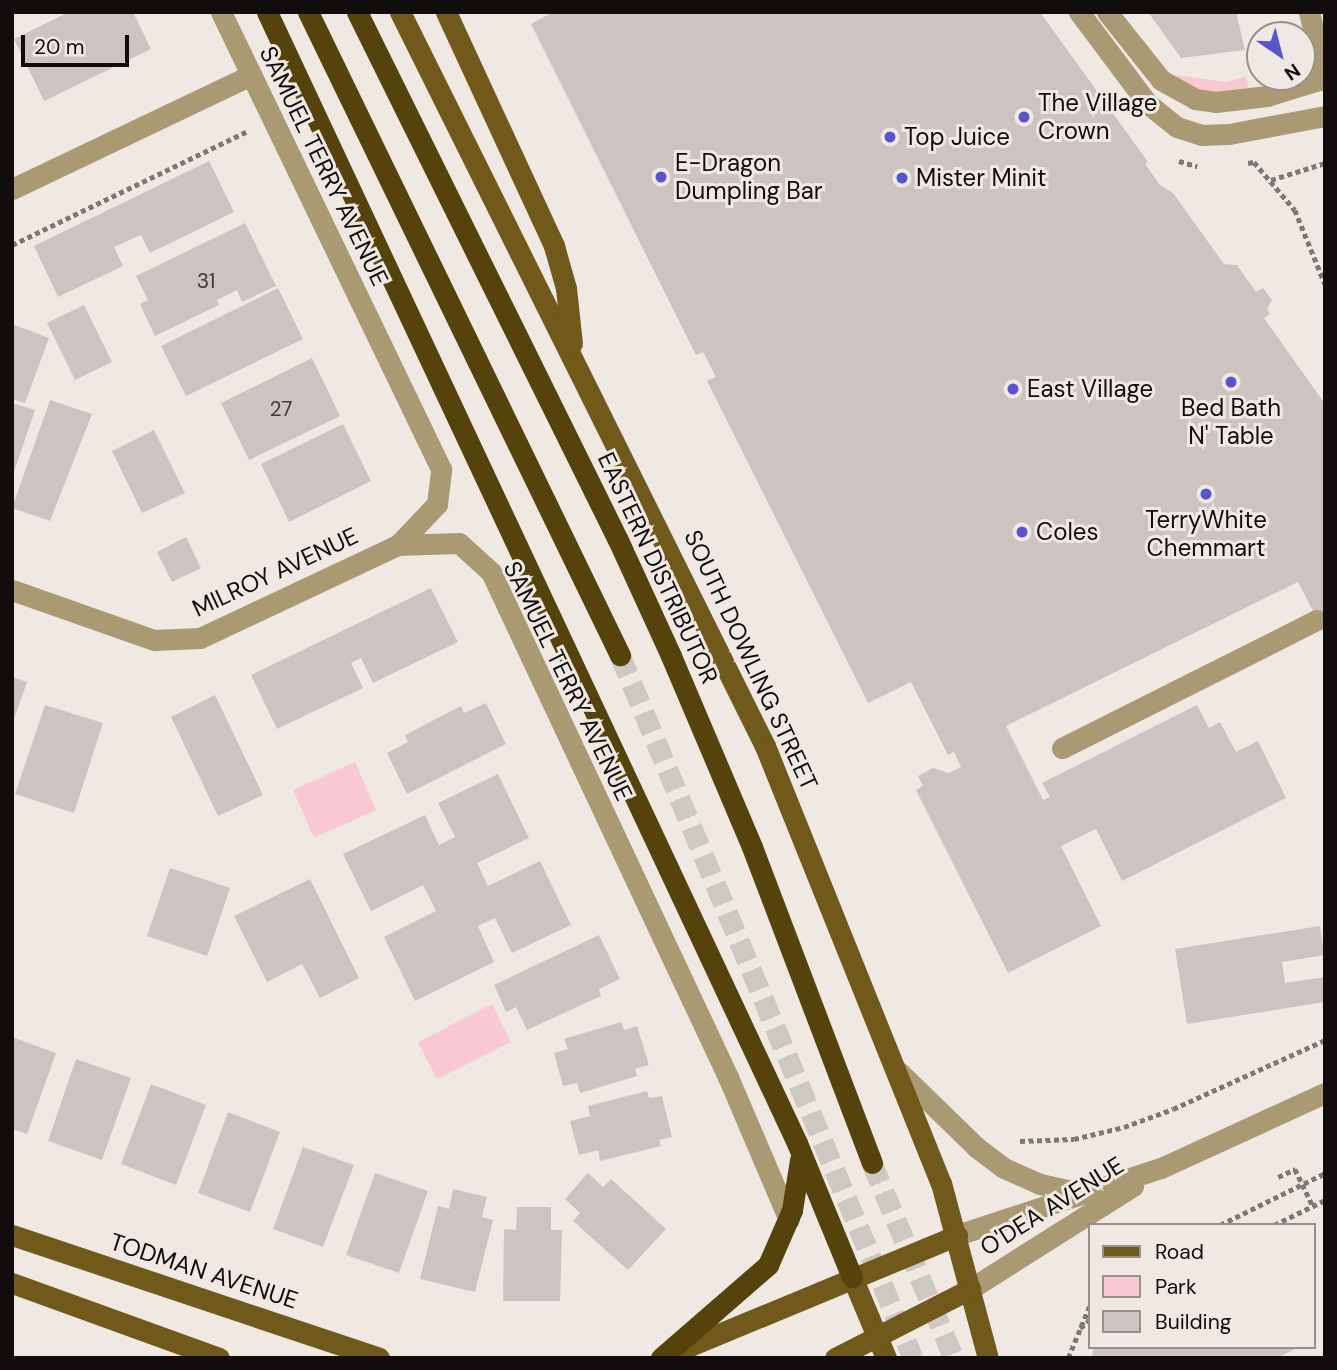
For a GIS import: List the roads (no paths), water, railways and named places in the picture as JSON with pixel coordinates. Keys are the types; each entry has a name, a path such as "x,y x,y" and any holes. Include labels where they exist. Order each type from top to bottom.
{"highway":[{"path":"267,12 797,1143 852,1277"},
{"path":"308,12 620,655"},
{"name":"EASTERN DISTRIBUTOR","path":"357,12 612,528 671,656 752,847 872,1163"},
{"path":"660,1358 762,1272 789,1220 800,1174 797,1143"}],"main road":[{"name":"SOUTH DOWLING STREET","path":"400,12 573,353 765,746 899,1072 957,1235 988,1358"},
{"path":"446,12 554,246 566,288 573,353"},
{"name":"TODMAN AVENUE","path":"12,1235 379,1358"},
{"path":"660,1358 957,1235"},
{"path":"852,1277 882,1348"},
{"path":"12,1283 219,1358"},
{"path":"835,1358 882,1348 970,1289"}],"street":[{"name":"SAMUEL TERRY AVENUE","path":"221,12 441,469 437,504 398,545"},
{"path":"1079,12 1147,103 1177,127 1202,135 1229,134 1325,116"},
{"path":"1107,12 1161,80 1195,99 1216,102 1268,96 1325,78 1309,12"},
{"path":"12,190 251,75"},
{"name":"SAMUEL TERRY AVENUE","path":"398,545 459,543 491,572 728,1077 789,1220"},
{"name":"MILROY AVENUE","path":"12,590 154,640 200,638 398,545"},
{"path":"1062,748 1317,620"},
{"path":"899,1072 976,1147 1004,1168 1040,1184 1088,1194"},
{"name":"O'DEA AVENUE","path":"957,1235 1161,1168 1325,1093"},
{"name":"O'DEA AVENUE","path":"970,1289 1161,1168"}],"tunnel":[{"path":"620,655 913,1358"},
{"path":"872,1163 954,1358"}],"place":[{"name":"The Village Crown","path":"1024,117"},
{"name":"Top Juice","path":"890,137"},
{"name":"E-Dragon Dumpling Bar","path":"661,177"},
{"name":"Mister Minit","path":"902,178"},
{"name":"Bed Bath N' Table","path":"1231,382"},
{"name":"East Village","path":"1013,389"},
{"name":"TerryWhite Chemmart","path":"1206,494"},
{"name":"Coles","path":"1022,532"}]}
